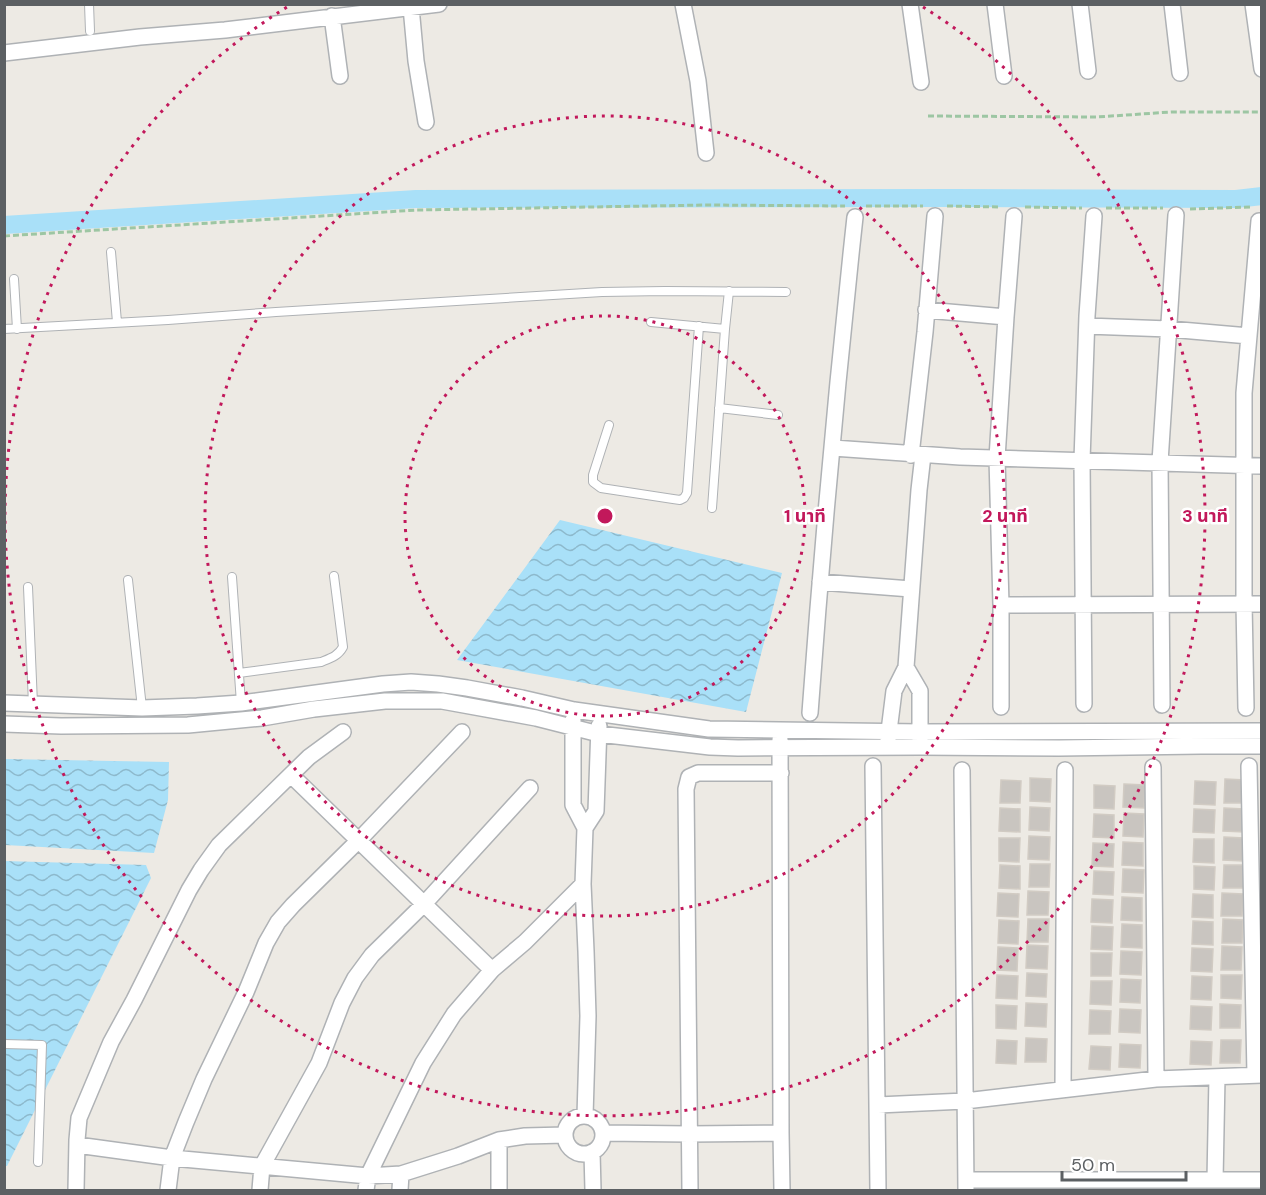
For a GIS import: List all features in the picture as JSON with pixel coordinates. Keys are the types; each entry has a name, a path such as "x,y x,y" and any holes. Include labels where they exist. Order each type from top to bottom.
{"street":[{"path":"4,53 140,37 225,30 439,4"},
{"path":"683,4 698,81 706,153"},
{"path":"910,4 921,82"},
{"path":"995,4 1004,76"},
{"path":"1080,4 1088,71"},
{"path":"1172,4 1180,73"},
{"path":"1253,4 1262,69"},
{"path":"411,7 416,61 426,122"},
{"path":"332,16 340,76"},
{"path":"888,748 894,691 906,667 932,210"},
{"path":"1001,707 997,458 1014,210"},
{"path":"1084,704 1082,460 1087,326 1095,210"},
{"path":"1162,705 1160,462 1177,210"},
{"path":"810,713 843,324 855,218"},
{"path":"1246,708 1244,393 1254,329 1259,221"},
{"path":"927,310 1005,317"},
{"path":"1087,326 1254,329"},
{"path":"833,448 917,455 1262,466"},
{"path":"820,582 911,588"},
{"path":"1001,605 1262,603"},
{"path":"906,667 920,691 920,739"},
{"path":"4,704 142,708 197,706 241,703 411,682 438,684 522,698 574,710 710,729 889,731 920,739 1059,748 1262,746"},
{"path":"4,724 144,727 188,725 262,718 385,701 442,701 525,716 599,734 710,747 888,748 920,739 1058,732 1262,731"},
{"path":"574,710 573,805 585,828 583,884 588,1016 585,1116"},
{"path":"585,828 596,811 599,713"},
{"path":"781,730 782,1191"},
{"path":"76,1191 79,1118 111,1042 189,890 219,845 309,757 343,732"},
{"path":"168,1191 172,1158 204,1079 246,992 266,943 278,922 462,732"},
{"path":"1058,732 1059,748"},
{"path":"873,766 878,1191"},
{"path":"878,1105 965,1101 1156,1079 1258,1075 1249,766"},
{"path":"1153,767 1156,1079"},
{"path":"962,770 966,1185 1148,1185 1215,1180 1234,1185 1262,1180"},
{"path":"1063,1089 1065,770"},
{"path":"690,1191 686,789 689,777 698,773 781,773"},
{"path":"291,775 492,970"},
{"path":"260,1191 262,1166 319,1064 342,1003 355,978 372,955 424,904 530,788"},
{"path":"367,1183 423,1063 454,1014 492,970 525,942 583,884"},
{"path":"1215,1180 1217,1077"},
{"path":"579,1116 585,1116 596,1120 603,1133 601,1144 587,1154 576,1152 567,1144 565,1136 566,1127 570,1122 579,1116"},
{"path":"603,1133 781,1133"},
{"path":"77,1145 172,1158 262,1166 367,1183 458,1156 499,1140 525,1136 565,1136"},
{"path":"499,1140 499,1191"},
{"path":"592,1152 593,1191"},
{"path":"400,1191 401,1174"}],"lane":[{"path":"89,4 90,31"},
{"path":"111,252 117,322"},
{"path":"14,279 17,328"},
{"path":"712,508 729,291"},
{"path":"4,329 602,292 786,292"},
{"path":"651,322 725,329"},
{"path":"609,425 593,475 593,482 601,488 680,500 684,498 687,493 699,326"},
{"path":"719,408 778,415"},
{"path":"239,673 321,662 334,658 340,652 343,647 334,576"},
{"path":"232,577 241,703"},
{"path":"128,580 142,708"},
{"path":"28,587 33,704"},
{"path":"4,1044 42,1045 38,1162"}],"path":[{"path":"928,116 1097,117 1171,112 1262,112"},
{"path":"4,236 417,210 706,205 932,210 1177,210 1252,207"}],"water":[{"path":"560,520 782,573 746,712 457,660"},
{"path":"4,759 169,762 168,800 154,853 5,845"},
{"path":"4,861 146,865 151,878 7,1166 4,1166"}],"building":[{"path":"1030,778 1051,779 1050,802 1030,801"},
{"path":"1225,779 1245,780 1244,803 1224,803"},
{"path":"1001,780 1021,781 1020,803 1000,803"},
{"path":"1195,781 1216,782 1215,805 1194,804"},
{"path":"1124,784 1145,785 1144,808 1123,807"},
{"path":"1094,785 1115,786 1114,809 1094,808"},
{"path":"1030,807 1050,808 1049,831 1029,830"},
{"path":"1000,808 1020,809 1020,832 999,831"},
{"path":"1224,808 1244,809 1244,832 1223,831"},
{"path":"1194,809 1215,810 1214,833 1193,832"},
{"path":"1124,813 1144,814 1143,837 1123,836"},
{"path":"1094,814 1114,815 1114,838 1093,837"},
{"path":"1029,836 1050,837 1049,860 1028,859"},
{"path":"1224,837 1244,838 1243,861 1223,860"},
{"path":"999,838 1020,838 1019,862 999,861"},
{"path":"1194,839 1214,839 1214,863 1193,862"},
{"path":"1123,842 1143,843 1143,866 1122,865"},
{"path":"1093,843 1114,844 1113,867 1092,866"},
{"path":"1030,864 1050,864 1049,887 1029,887"},
{"path":"1000,865 1020,866 1020,889 999,888"},
{"path":"1224,865 1244,865 1244,888 1223,888"},
{"path":"1194,866 1215,867 1214,890 1194,889"},
{"path":"1123,869 1144,870 1143,893 1122,892"},
{"path":"1094,871 1114,872 1113,895 1093,894"},
{"path":"1028,891 1049,892 1048,915 1027,915"},
{"path":"998,893 1019,894 1018,917 997,916"},
{"path":"1222,893 1243,894 1242,916 1221,916"},
{"path":"1193,894 1213,895 1213,918 1192,917"},
{"path":"1122,897 1142,898 1142,921 1121,920"},
{"path":"1092,899 1113,900 1112,923 1091,922"},
{"path":"1028,919 1049,919 1048,942 1027,942"},
{"path":"1223,919 1243,920 1242,943 1222,943"},
{"path":"999,920 1019,921 1018,944 998,943"},
{"path":"1193,921 1213,922 1213,945 1192,944"},
{"path":"1122,924 1142,925 1142,948 1121,947"},
{"path":"1092,926 1113,927 1112,950 1091,949"},
{"path":"1027,945 1048,946 1047,969 1026,968"},
{"path":"1222,946 1242,947 1241,970 1221,970"},
{"path":"998,947 1018,948 1017,971 997,970"},
{"path":"1192,948 1213,949 1212,972 1191,971"},
{"path":"1121,951 1142,952 1141,975 1120,974"},
{"path":"1091,953 1112,953 1111,976 1091,976"},
{"path":"1027,973 1047,974 1046,997 1026,996"},
{"path":"997,975 1018,976 1017,999 996,998"},
{"path":"1221,975 1242,975 1241,999 1221,998"},
{"path":"1192,976 1212,977 1211,1000 1191,999"},
{"path":"1121,979 1141,980 1140,1003 1120,1002"},
{"path":"1091,981 1112,981 1111,1005 1090,1004"},
{"path":"1026,1003 1047,1004 1046,1027 1025,1026"},
{"path":"1220,1004 1241,1005 1240,1028 1220,1028"},
{"path":"996,1005 1017,1006 1016,1029 996,1028"},
{"path":"1191,1006 1212,1007 1211,1030 1190,1029"},
{"path":"1120,1009 1141,1010 1140,1033 1119,1032"},
{"path":"1090,1010 1111,1011 1110,1034 1089,1034"},
{"path":"1026,1038 1047,1039 1046,1062 1025,1062"},
{"path":"997,1040 1017,1041 1016,1064 996,1063"},
{"path":"1221,1040 1241,1040 1240,1063 1220,1063"},
{"path":"1191,1041 1212,1042 1211,1065 1190,1064"},
{"path":"1120,1044 1141,1045 1140,1068 1119,1067"},
{"path":"1091,1046 1111,1047 1110,1070 1089,1069"}],"waterway":[{"path":"4,225 416,199 1236,199 1262,196"}]}
